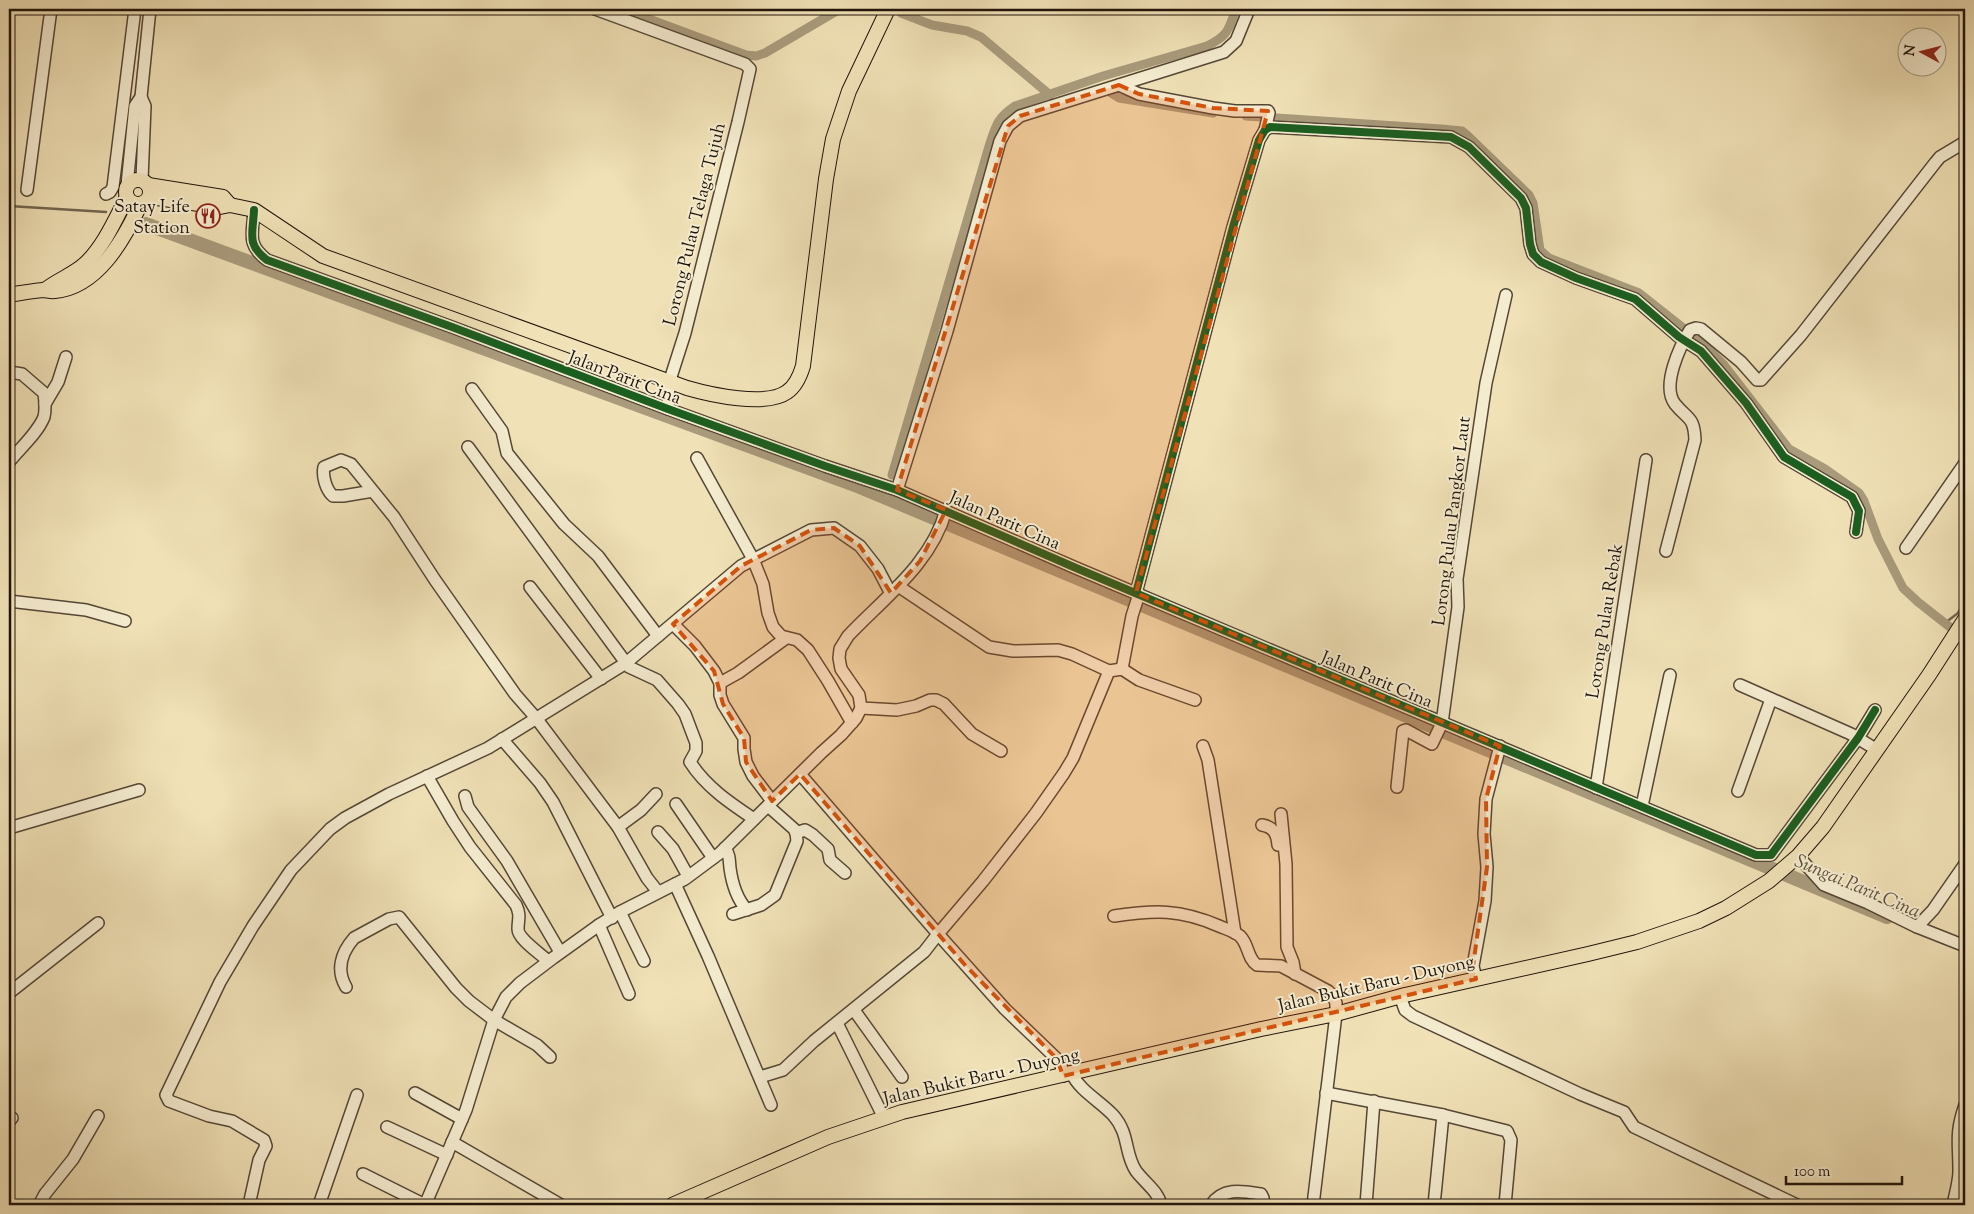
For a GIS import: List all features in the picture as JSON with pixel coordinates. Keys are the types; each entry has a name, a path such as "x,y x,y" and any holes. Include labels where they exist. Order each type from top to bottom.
{"main road":[{"path":"45,290 84,265 96,251 110,230 127,191 134,180 145,192 223,197 230,205 254,210 323,256 669,383 716,395 757,399 781,396 788,392 798,381 803,366 832,139 849,91 888,9"},
{"path":"127,191 132,203 145,192"},
{"path":"9,294 45,290 54,291 73,286 89,276 107,261 127,233 145,192"},
{"name":"Jalan Bukit Baru - Duyong","path":"672,1205 828,1137 884,1118 996,1089 1068,1075 1336,1014 1400,996 1588,954 1672,932 1726,908 1769,881 1795,859 1823,827 1929,675 1965,619"}],"street":[{"path":"27,190 51,9"},
{"path":"106,194 113,187 135,9"},
{"path":"127,191 135,106 141,97 150,9"},
{"name":"Lorong Pulau Telaga Tujuh","path":"595,9 745,64 750,72 685,334 669,383 668,409"},
{"path":"898,490 947,331 1003,133 1008,126 1020,116 1224,52 1236,41 1249,9"},
{"path":"1119,85 1130,91 1149,96 1225,110 1265,110 1269,113 1266,128 1259,140 1233,227 1137,599 1122,669"},
{"path":"141,97 145,106 145,192"},
{"path":"1266,128 1281,126 1451,137 1462,142 1511,186 1521,198 1526,208 1533,254 1541,262 1576,278 1635,299 1686,336 1719,370 1746,403 1784,456 1852,497 1859,511 1856,532"},
{"path":"1666,551 1695,440 1694,426 1672,397 1671,384 1674,361 1686,336 1701,329 1741,362 1753,378 1761,380 1801,335 1940,157 1965,142"},
{"name":"Jalan Parit Cina","path":"254,210 252,244 255,251 267,260 452,327 668,409 825,466 898,490 943,517 1076,568 1137,599 1440,728 1499,749 1642,806 1756,855 1771,855 1858,738"},
{"name":"Lorong Pulau Pangkor Laut","path":"1440,728 1458,608 1458,579 1486,383 1506,295"},
{"path":"45,404 58,382 66,357"},
{"path":"9,372 22,374 44,393 45,404 44,417 38,428 9,462"},
{"path":"472,389 502,432 507,453 564,524 598,556 658,636"},
{"path":"468,447 629,667 656,680 678,704 685,714 696,743 696,751 690,762 714,791 754,819"},
{"path":"697,458 753,559 763,584 770,620 777,632 786,638 797,640 808,650 852,723"},
{"name":"Lorong Pulau Rebak","path":"1596,788 1646,460"},
{"path":"1906,548 1965,463"},
{"path":"373,491 410,538 435,580 515,694 536,718 618,827 647,878 658,892"},
{"path":"364,1174 425,1205 462,1119 494,1020 506,997 520,983 560,952 616,915 675,884 713,858 842,735 861,708 859,695 841,669 840,649 848,636 920,561 943,517"},
{"path":"249,1205 259,1160 266,1146 264,1140 232,1121 209,1116 170,1100 166,1095 220,982 253,926 291,870 330,829 345,818 427,776 488,748 626,663 725,578 753,559 811,530 834,528 860,546 894,589 989,647 1013,651 1058,650 1072,654 1109,671 1122,669 1139,680 1195,700"},
{"path":"530,587 601,679"},
{"path":"9,601 86,610 125,621"},
{"path":"672,624 695,646 714,671 720,683 720,694 723,704 744,738 746,762 753,776 770,804 794,828 796,833 797,841 775,895 761,905 733,914"},
{"path":"720,683 738,673 786,638"},
{"path":"760,1077 783,1070 924,952 983,881 1036,813 1064,773 1073,758 1109,671"},
{"path":"1642,806 1670,675"},
{"path":"1740,685 1858,738 1877,750"},
{"path":"1738,791 1771,698"},
{"path":"861,708 908,709 930,700 936,700 944,704 972,734 1001,751"},
{"path":"1858,738 1875,710"},
{"path":"1398,787 1403,731 1406,730 1432,744 1440,728"},
{"path":"502,739 540,783 553,802 644,961"},
{"path":"1203,746 1208,760 1236,933"},
{"path":"1476,979 1473,966 1484,901 1487,867 1484,834 1485,809 1499,749"},
{"path":"800,774 1005,1009 1057,1059 1068,1075 1113,1115 1125,1133 1137,1172 1155,1192 1161,1205"},
{"path":"427,776 470,847 516,905 519,913 518,929 520,936 548,961"},
{"path":"9,828 139,790"},
{"path":"618,827 641,810 656,794"},
{"path":"465,796 468,807 507,862 560,952"},
{"path":"676,804 713,858"},
{"path":"1281,814 1286,864 1287,947 1293,962 1290,972"},
{"path":"1262,825 1274,831 1278,843 1282,892 1283,957 1290,972"},
{"path":"796,833 804,830 813,834 828,849 830,860 845,873"},
{"path":"658,832 673,849 688,876"},
{"path":"725,848 729,855 734,885 741,903 747,910"},
{"path":"1795,859 1824,885 1965,946"},
{"path":"1917,926 1937,906 1965,864"},
{"path":"675,884 772,1105"},
{"path":"1114,916 1164,911 1187,914 1236,933 1244,942 1252,962 1257,965 1275,966 1290,972 1315,983 1333,996 1336,1003 1336,1014 1314,1205"},
{"path":"346,987 340,973 340,965 349,944 354,938 389,919 399,917 456,988 469,1001 494,1020 537,1045 550,1057"},
{"path":"9,993 98,923"},
{"path":"599,926 629,994"},
{"path":"1400,996 1405,1010 1413,1016 1580,1094 1624,1112 1634,1127 1797,1205"},
{"path":"854,1010 902,1077"},
{"path":"837,1023 884,1118"},
{"path":"1326,1092 1443,1115 1501,1129 1510,1134 1505,1205"},
{"path":"415,1093 462,1119"},
{"path":"319,1205 357,1095"},
{"path":"1366,1205 1374,1101"},
{"path":"1953,1205 1959,1179 1957,1150 1959,1125 1965,1105"},
{"path":"1434,1205 1443,1115"},
{"path":"39,1205 45,1194 73,1159 98,1116"},
{"path":"387,1127 447,1155"},
{"path":"452,1142 561,1205"},
{"path":"1211,1205 1225,1192 1231,1191 1261,1194 1264,1205"}],"highlighted area":[{"path":"1119,85 1139,94 1213,108 1268,111 1136,593 1500,746 1486,799 1487,867 1473,966 1476,979 1063,1076 1057,1059 965,965 800,774 772,801 746,762 744,738 723,704 714,671 673,624 741,566 811,530 834,528 860,546 891,593 920,561 946,510 897,490 1008,126 1020,116"}],"waterway":[{"path":"622,9 746,55 756,56 765,53 840,9"},
{"path":"892,475 990,143 1001,118 1015,106 1103,76 1207,46 1224,35 1236,9"},
{"path":"901,13 932,25 967,31 981,37 1050,95"},
{"path":"1111,93 1119,98 1213,113"},
{"path":"1246,116 1462,131 1529,195 1533,203 1540,250 1549,258 1639,293 1701,342 1724,365 1789,449 1825,469 1859,493 1864,501 1878,539 1903,588 1951,628"},
{"path":"9,206 106,212"},
{"name":"Sungai Parit Cina","path":"146,224 860,487 1887,917"},
{"path":"1945,623 1958,613 1965,601"}],"cycle path":[{"path":"1136,593 1233,227 1259,140 1265,130 1270,127 1451,137 1469,147 1521,198 1526,208 1533,254 1541,262 1576,278 1635,299 1679,337 1701,351 1746,403 1784,457 1852,497 1859,511 1856,532"},
{"path":"254,210 253,243 260,254 267,260 452,327 668,409 897,490 1076,568 1756,855 1771,855 1858,738 1875,710"}],"place":[{"name":"Satay Life Station","path":"208,216"}]}
